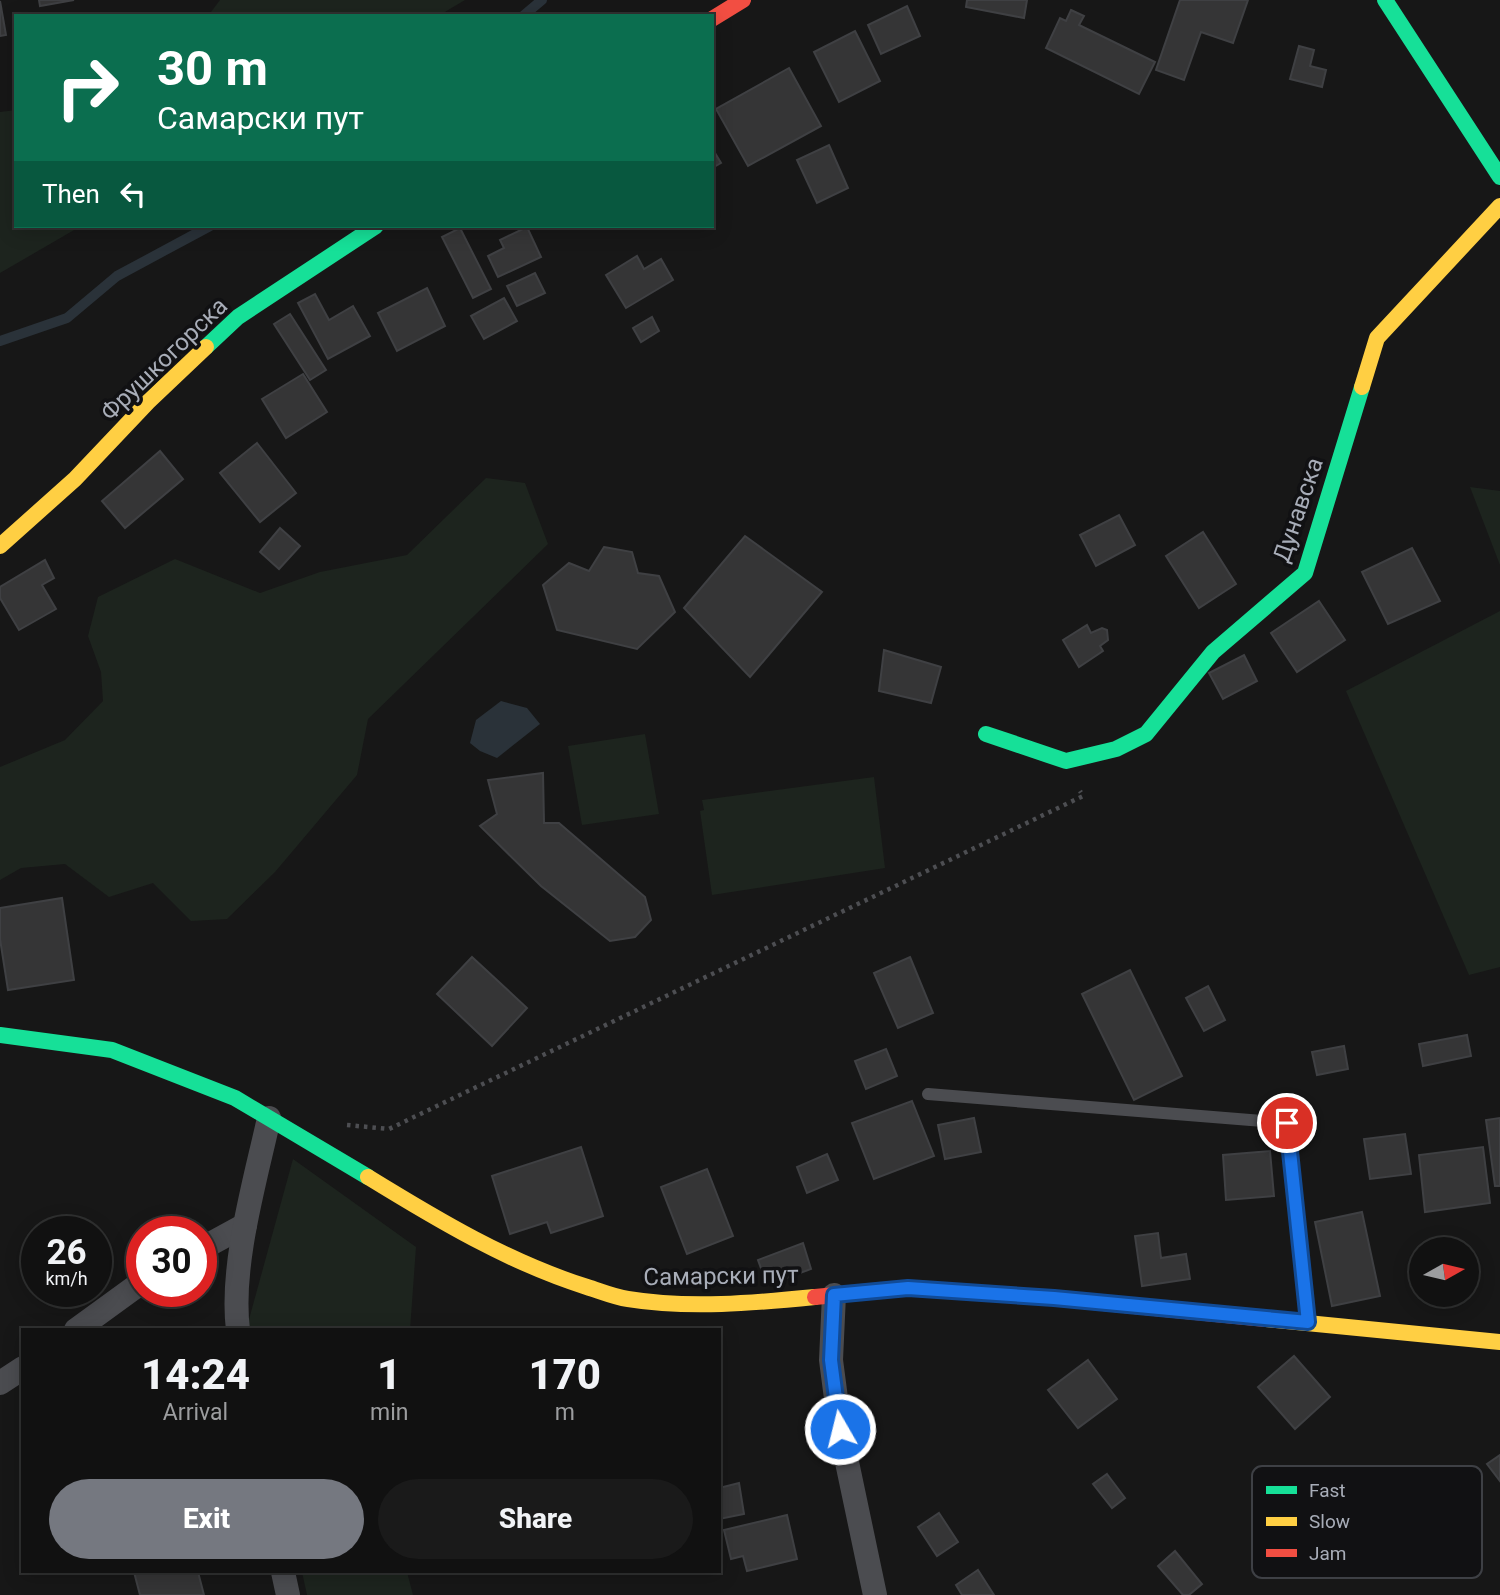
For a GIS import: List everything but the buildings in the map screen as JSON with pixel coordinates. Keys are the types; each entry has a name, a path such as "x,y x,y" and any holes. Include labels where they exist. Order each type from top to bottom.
{"street":[{"path":"714,18 743,0"},
{"path":"1385,0 1500,177"},
{"name":"Дунавска","path":"1066,761 1116,749 1146,734 1213,652 1305,573 1377,338 1500,206"},
{"name":"Фрушкогорска","path":"0,547 75,479 148,402 238,317 373,228"},
{"path":"986,734 1066,761"},
{"name":"Самарски пут","path":"0,1035 112,1050 235,1098 471,1240 559,1278 627,1299 694,1304 766,1302 908,1288 1054,1298 1500,1342"},
{"path":"238,1328 236,1309 245,1225 269,1118"},
{"path":"217,1240 245,1225"},
{"path":"79,1328 126,1294"},
{"path":"834,1295 831,1360 840,1429 876,1595"},
{"path":"0,1383 21,1369"},
{"path":"283,1573 288,1595"}],"lane":[{"path":"928,1094 1287,1123 1308,1322"}],"path":[{"path":"336,1124 389,1129 1083,796 1066,761"}],"shaded area":[{"path":"220,0 465,0 441,14 210,14"},
{"path":"14,110 14,228 78,228 0,273 0,112"},
{"path":"486,478 525,483 548,544 368,719 357,775 275,872 227,919 191,921 153,883 109,897 65,864 21,868 0,880 0,767 65,740 103,701 101,672 88,636 98,597 175,559 260,593 320,572 407,555"},
{"path":"1470,487 1500,491 1500,565"},
{"path":"1500,611 1500,967 1469,975 1346,691"},
{"path":"501,701 527,708 540,724 497,758 480,751 470,743 476,720"},
{"path":"645,734 659,814 582,825 568,746"},
{"path":"874,777 885,868 712,895 700,811 704,810 702,800"},
{"path":"293,1159 416,1247 410,1328 249,1328 248,1323"},
{"path":"302,1573 407,1573 413,1595 307,1595"}],"waterway":[{"path":"525,14 542,0"},
{"path":"0,341 67,318 117,276 206,228"}],"traffic: fast":[{"path":"1385,0 1500,177"},
{"path":"206,347 238,317 373,228"},
{"path":"986,734 1066,761 1116,749 1146,734 1213,652 1305,573 1362,387"},
{"path":"0,1035 112,1050 235,1098 368,1177"}],"traffic: slow":[{"path":"1362,387 1377,338 1500,206"},
{"path":"0,546 75,479 148,402 206,347"},
{"path":"368,1177 501,1253 558,1277 618,1297 674,1304 745,1303 815,1297"},
{"path":"1266,1319 1500,1342"}],"traffic: jam":[{"path":"714,18 743,0"},
{"path":"815,1297 908,1288 1053,1298 1266,1319"}],"route":[{"path":"840,1429 831,1360 834,1295 908,1288 1054,1298 1308,1322 1287,1123"}]}
